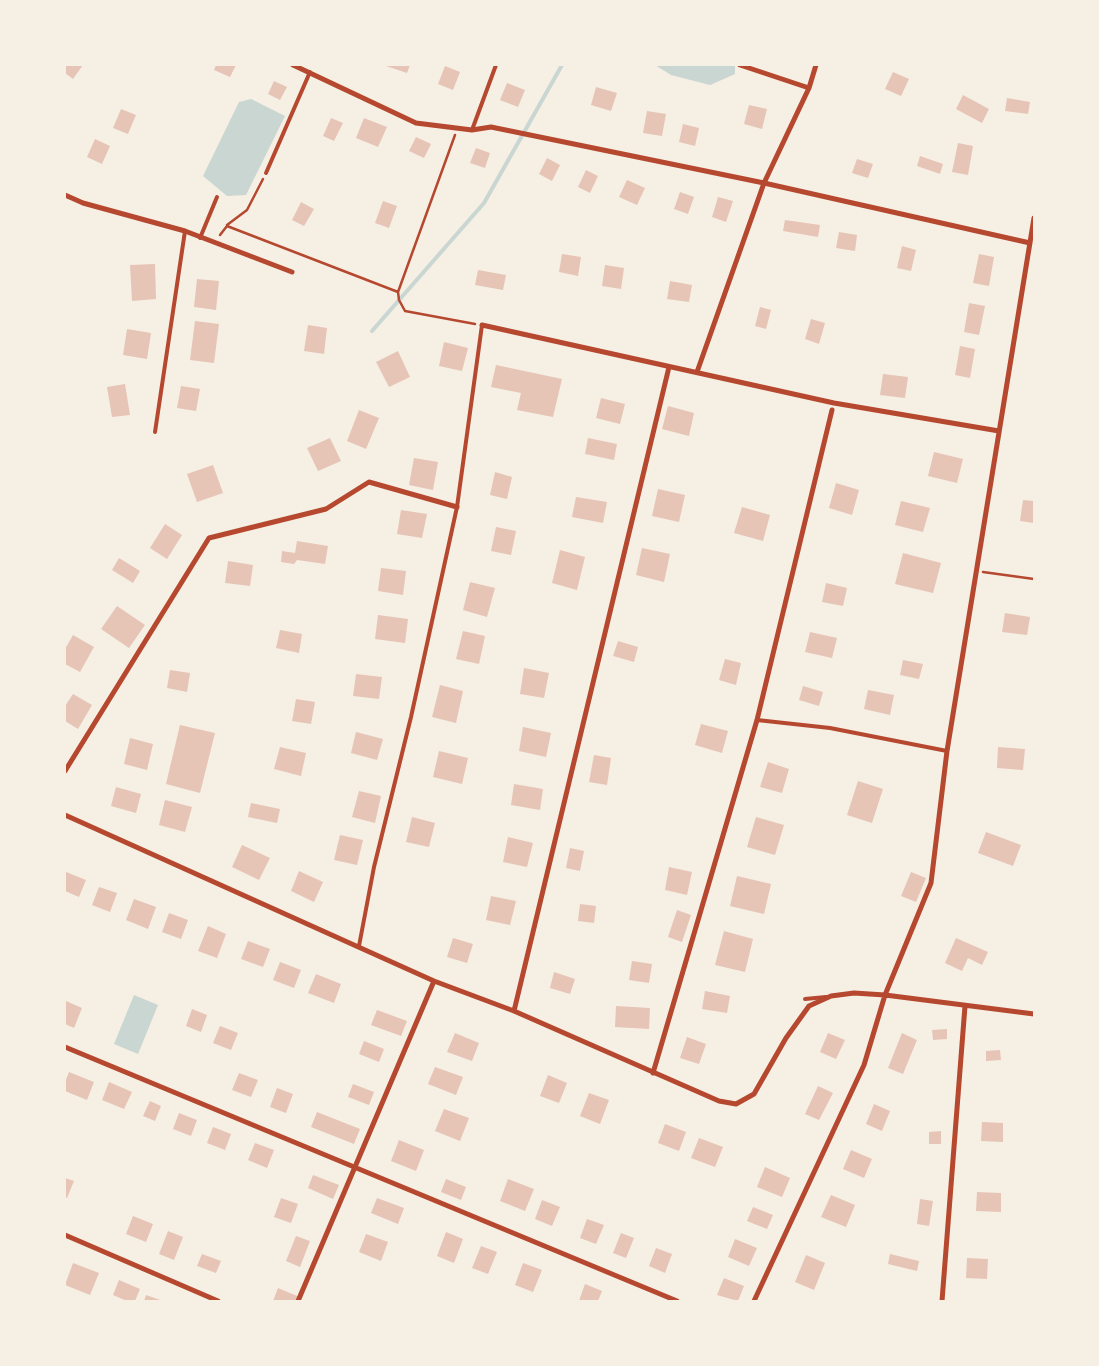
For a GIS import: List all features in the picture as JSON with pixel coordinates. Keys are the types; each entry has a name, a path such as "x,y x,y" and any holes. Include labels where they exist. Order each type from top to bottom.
{"street":[{"path":"292,65 416,123 472,130 491,127 764,183 1030,242"},
{"path":"740,65 809,88"},
{"path":"697,372 764,183 809,88 816,65"},
{"path":"65,194 83,204 185,231 292,272"},
{"path":"754,1301 864,1065 885,995 931,883 947,751 978,572 1034,218"},
{"path":"482,325 834,403 999,431"},
{"path":"514,1011 669,367"},
{"path":"653,1072 757,720 832,410"},
{"path":"65,771 209,538 326,508 369,482 457,507"},
{"path":"65,815 434,981 514,1011 719,1101 736,1104 754,1094 786,1038 809,1006 831,996 854,993 885,995 1034,1014"},
{"path":"298,1301 434,981"},
{"path":"942,1301 965,1006"},
{"path":"65,1047 356,1166 677,1301"},
{"path":"65,1236 218,1301"}],"lane":[{"path":"472,130 496,65"},
{"path":"266,173 310,72"},
{"path":"200,238 217,198"},
{"path":"155,432 185,231"},
{"path":"359,946 374,867 412,717 457,507 482,325"},
{"path":"832,410 834,403"},
{"path":"757,720 830,728 947,751"},
{"path":"805,999 831,996"}],"path":[{"path":"457,129 398,292 405,311 482,325"},
{"path":"214,242 227,226 247,210 266,173"},
{"path":"227,226 398,292"},
{"path":"978,572 1034,579"}],"shaded area":[{"path":"655,65 735,65 735,74 710,85 671,75"},
{"path":"251,99 285,116 246,195 227,196 203,176 239,102"},
{"path":"134,995 158,1005 138,1054 114,1044"}],"building":[{"path":"65,65 83,65 73,79 65,73"},
{"path":"216,65 236,65 230,77 214,70"},
{"path":"383,65 410,65 407,73"},
{"path":"445,66 460,72 453,90 438,84"},
{"path":"893,72 909,79 901,96 885,89"},
{"path":"274,81 287,87 280,100 268,94"},
{"path":"507,83 525,90 518,107 500,100"},
{"path":"596,87 617,93 611,111 591,105"},
{"path":"963,95 989,109 982,123 956,109"},
{"path":"1007,98 1030,102 1028,114 1005,111"},
{"path":"749,105 767,109 762,129 744,124"},
{"path":"121,109 136,115 128,134 113,128"},
{"path":"647,111 666,114 662,136 643,133"},
{"path":"331,118 343,123 334,141 323,136"},
{"path":"364,118 387,127 378,147 356,138"},
{"path":"683,124 699,128 695,146 679,142"},
{"path":"416,137 431,144 424,158 409,151"},
{"path":"95,139 110,146 102,164 87,157"},
{"path":"958,143 973,146 968,175 952,172"},
{"path":"476,148 490,153 485,168 470,163"},
{"path":"920,156 943,164 940,174 917,166"},
{"path":"547,158 560,165 552,181 539,174"},
{"path":"857,159 873,164 868,178 852,173"},
{"path":"586,170 598,176 590,193 578,187"},
{"path":"627,180 645,188 637,205 619,197"},
{"path":"680,192 694,197 688,214 674,209"},
{"path":"718,197 733,201 726,222 712,217"},
{"path":"383,201 397,206 389,228 375,223"},
{"path":"301,202 314,209 304,226 292,220"},
{"path":"785,220 820,225 818,237 783,231"},
{"path":"839,232 857,235 855,251 836,248"},
{"path":"902,246 916,250 911,271 897,268"},
{"path":"562,254 581,257 578,276 559,272"},
{"path":"979,254 994,257 989,286 973,283"},
{"path":"155,264 156,299 132,301 130,265"},
{"path":"605,265 624,268 621,289 602,286"},
{"path":"478,270 506,275 503,290 475,285"},
{"path":"197,279 219,281 216,310 194,307"},
{"path":"670,281 692,285 689,302 667,299"},
{"path":"969,303 985,306 979,335 964,332"},
{"path":"760,307 771,310 766,329 755,326"},
{"path":"811,319 825,323 819,344 805,339"},
{"path":"195,321 219,324 214,363 190,360"},
{"path":"308,325 327,328 324,354 304,351"},
{"path":"127,329 151,333 147,359 123,355"},
{"path":"444,342 468,348 462,371 439,366"},
{"path":"960,346 975,349 970,378 955,375"},
{"path":"398,351 410,377 389,387 376,362"},
{"path":"496,365 562,379 553,417 517,410 521,393 491,387"},
{"path":"883,374 908,377 905,398 880,395"},
{"path":"125,384 130,415 112,417 107,387"},
{"path":"181,386 200,389 196,411 177,408"},
{"path":"601,398 625,404 620,424 596,418"},
{"path":"668,406 694,413 689,436 662,429"},
{"path":"359,410 379,418 366,449 347,441"},
{"path":"330,438 341,461 318,471 307,448"},
{"path":"588,438 617,444 614,460 585,454"},
{"path":"934,452 963,459 957,483 928,476"},
{"path":"414,458 438,462 433,490 409,485"},
{"path":"213,465 223,493 197,502 187,474"},
{"path":"495,472 512,477 507,499 490,495"},
{"path":"836,483 859,490 852,515 829,508"},
{"path":"658,489 685,495 679,522 652,516"},
{"path":"576,497 607,502 603,523 572,517"},
{"path":"1023,500 1034,501 1034,523 1020,521"},
{"path":"901,501 930,508 923,532 895,525"},
{"path":"742,507 770,515 763,541 734,533"},
{"path":"401,510 427,514 422,538 397,534"},
{"path":"165,524 182,535 167,559 150,548"},
{"path":"496,527 516,531 511,555 491,551"},
{"path":"297,541 328,546 325,564 297,560 294,564 281,562 282,551 295,553"},
{"path":"642,548 670,554 664,582 636,575"},
{"path":"560,550 585,557 577,590 552,583"},
{"path":"903,553 941,563 933,593 895,584"},
{"path":"119,558 140,571 133,583 112,570"},
{"path":"228,561 253,565 250,586 225,583"},
{"path":"381,568 406,571 403,595 378,591"},
{"path":"470,582 495,588 487,617 463,610"},
{"path":"826,583 847,588 843,606 822,602"},
{"path":"117,606 145,625 129,648 101,629"},
{"path":"1005,613 1030,617 1027,635 1002,632"},
{"path":"378,615 408,619 405,643 375,639"},
{"path":"280,630 302,634 299,653 276,648"},
{"path":"463,631 485,636 479,664 456,659"},
{"path":"810,632 837,638 832,658 805,652"},
{"path":"73,635 94,647 80,672 65,664 65,649"},
{"path":"618,641 638,647 634,662 613,656"},
{"path":"725,659 741,663 736,685 719,680"},
{"path":"903,660 923,664 919,679 900,675"},
{"path":"524,668 549,673 544,698 520,694"},
{"path":"170,670 190,673 187,692 167,688"},
{"path":"356,674 382,677 379,699 353,696"},
{"path":"440,685 463,691 456,723 432,717"},
{"path":"803,686 823,692 819,706 799,700"},
{"path":"868,690 894,695 890,715 864,709"},
{"path":"73,694 92,705 78,729 65,721 65,706"},
{"path":"296,699 315,702 311,724 292,721"},
{"path":"701,724 728,731 722,753 695,745"},
{"path":"180,725 215,733 200,793 166,784"},
{"path":"523,727 551,733 546,757 519,751"},
{"path":"356,732 383,739 377,760 351,753"},
{"path":"130,738 153,744 147,770 124,764"},
{"path":"280,747 306,753 301,776 274,769"},
{"path":"998,747 1025,749 1023,770 997,768"},
{"path":"439,751 468,758 462,784 433,777"},
{"path":"594,755 611,758 607,785 589,782"},
{"path":"768,762 789,769 782,793 760,787"},
{"path":"858,781 883,789 872,823 847,815"},
{"path":"514,784 543,789 540,810 511,805"},
{"path":"116,787 141,794 136,813 111,806"},
{"path":"359,791 381,796 375,823 352,817"},
{"path":"165,800 192,807 185,832 159,825"},
{"path":"251,803 280,809 277,823 248,817"},
{"path":"412,817 435,823 429,847 406,842"},
{"path":"756,817 784,825 775,855 747,847"},
{"path":"986,832 1021,845 1013,866 978,853"},
{"path":"340,835 363,840 357,865 334,860"},
{"path":"508,837 533,843 527,867 503,862"},
{"path":"242,845 270,858 259,880 232,867"},
{"path":"570,848 584,851 580,871 566,868"},
{"path":"669,867 692,872 687,895 665,890"},
{"path":"299,871 323,882 314,902 291,891"},
{"path":"66,872 86,880 79,897 65,891"},
{"path":"911,872 926,878 916,902 901,896"},
{"path":"737,876 771,884 764,914 730,906"},
{"path":"99,887 117,893 110,912 92,905"},
{"path":"491,896 516,901 510,925 486,920"},
{"path":"134,899 156,907 148,929 126,920"},
{"path":"580,904 596,906 594,923 578,921"},
{"path":"677,910 691,915 682,942 668,937"},
{"path":"169,913 188,920 181,939 162,932"},
{"path":"208,926 226,934 217,958 198,951"},
{"path":"724,931 753,939 745,972 715,965"},
{"path":"453,938 473,944 467,963 447,957"},
{"path":"956,938 988,952 982,965 968,958 962,971 945,963"},
{"path":"248,941 270,949 263,967 241,959"},
{"path":"632,961 652,964 649,983 629,980"},
{"path":"280,962 301,970 294,988 273,980"},
{"path":"554,972 575,979 570,994 550,988"},
{"path":"316,974 341,984 334,1003 308,993"},
{"path":"705,991 730,996 727,1013 702,1009"},
{"path":"66,1001 82,1008 74,1028 65,1024"},
{"path":"616,1006 650,1008 649,1029 615,1027"},
{"path":"192,1009 207,1015 201,1032 186,1026"},
{"path":"377,1010 407,1021 401,1036 371,1025"},
{"path":"220,1026 238,1033 231,1050 213,1043"},
{"path":"947,1029 947,1039 933,1040 932,1030"},
{"path":"455,1033 479,1043 472,1061 447,1052"},
{"path":"828,1033 845,1040 836,1059 820,1052"},
{"path":"902,1033 917,1040 903,1074 888,1068"},
{"path":"687,1037 706,1044 699,1064 680,1058"},
{"path":"364,1041 384,1049 379,1062 359,1054"},
{"path":"1000,1050 1001,1060 986,1061 986,1051"},
{"path":"435,1067 463,1077 456,1095 428,1084"},
{"path":"69,1072 94,1082 87,1100 65,1091 65,1082"},
{"path":"239,1073 258,1080 251,1097 232,1090"},
{"path":"548,1075 567,1083 559,1103 540,1096"},
{"path":"109,1082 132,1092 124,1109 102,1100"},
{"path":"353,1084 374,1092 369,1105 348,1097"},
{"path":"818,1086 833,1093 819,1120 805,1114"},
{"path":"277,1088 293,1094 286,1113 270,1107"},
{"path":"589,1093 609,1100 600,1124 580,1116"},
{"path":"150,1101 161,1106 155,1121 143,1116"},
{"path":"874,1104 890,1111 882,1131 866,1124"},
{"path":"444,1109 469,1118 460,1141 435,1131"},
{"path":"317,1112 360,1129 354,1144 311,1127"},
{"path":"179,1113 197,1120 191,1136 173,1129"},
{"path":"982,1122 1003,1123 1003,1142 981,1141"},
{"path":"665,1124 686,1132 679,1151 658,1143"},
{"path":"213,1127 231,1134 225,1150 207,1143"},
{"path":"941,1131 941,1144 929,1144 929,1132"},
{"path":"699,1138 723,1147 715,1167 691,1158"},
{"path":"399,1140 424,1150 416,1171 391,1161"},
{"path":"255,1143 274,1150 267,1168 248,1160"},
{"path":"851,1150 872,1159 864,1178 843,1169"},
{"path":"765,1167 790,1178 782,1197 757,1187"},
{"path":"313,1175 339,1185 333,1199 308,1188"},
{"path":"65,1178 74,1181 67,1198 65,1197"},
{"path":"446,1179 466,1187 461,1200 441,1192"},
{"path":"508,1179 534,1189 525,1211 500,1201"},
{"path":"977,1192 1001,1193 1001,1212 976,1211"},
{"path":"831,1195 855,1205 846,1227 821,1217"},
{"path":"281,1198 298,1204 291,1223 274,1217"},
{"path":"377,1198 404,1208 398,1224 371,1213"},
{"path":"920,1199 933,1201 929,1226 917,1224"},
{"path":"542,1200 560,1207 552,1226 535,1219"},
{"path":"753,1207 773,1215 767,1229 747,1221"},
{"path":"133,1216 153,1224 146,1242 126,1234"},
{"path":"587,1219 604,1225 596,1244 580,1238"},
{"path":"168,1231 183,1237 174,1260 159,1254"},
{"path":"446,1232 463,1239 454,1263 437,1256"},
{"path":"621,1233 634,1238 626,1258 613,1253"},
{"path":"366,1234 388,1242 381,1261 359,1252"},
{"path":"296,1236 310,1241 300,1267 286,1261"},
{"path":"735,1239 757,1248 749,1266 728,1257"},
{"path":"481,1246 497,1252 488,1274 472,1268"},
{"path":"656,1248 672,1254 665,1273 649,1266"},
{"path":"202,1254 221,1261 216,1273 197,1266"},
{"path":"890,1254 919,1261 917,1271 888,1264"},
{"path":"806,1255 825,1263 814,1290 795,1282"},
{"path":"967,1258 988,1259 987,1279 966,1278"},
{"path":"73,1263 99,1273 90,1295 65,1285"},
{"path":"523,1263 542,1270 533,1292 515,1285"},
{"path":"724,1278 744,1286 738,1301 717,1295"},
{"path":"119,1280 140,1289 135,1301 127,1301 113,1295"},
{"path":"585,1284 602,1291 598,1301 579,1301"},
{"path":"278,1288 302,1298 300,1301 273,1301"},
{"path":"146,1295 163,1301 144,1301"}],"waterway":[{"path":"372,331 484,203 562,65"}]}
